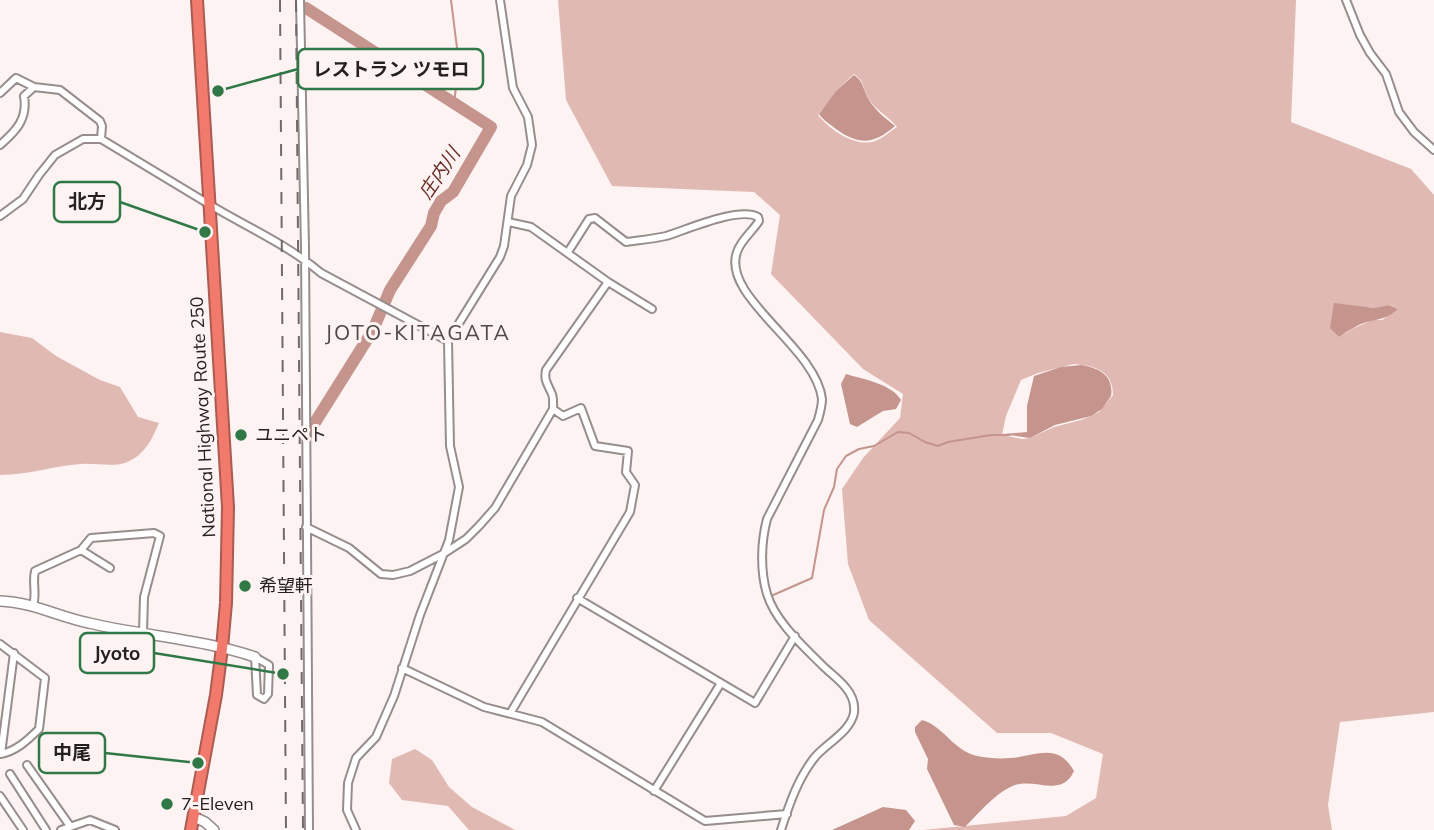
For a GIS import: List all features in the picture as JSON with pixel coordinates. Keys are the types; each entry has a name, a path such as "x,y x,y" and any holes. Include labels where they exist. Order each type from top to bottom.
{"highway":[{"name":"National Highway Route 250","path":"191,830 222,648 228,507 197,0"}],"street":[{"path":"300,0 305,259 309,830"},
{"path":"1346,0 1360,35 1386,74 1399,112 1414,132 1434,150"},
{"path":"356,830 347,810 348,783 356,758 376,737 394,696 419,615 449,540 459,487 450,446 448,341 500,257 511,196 527,165 532,145 528,117 513,88 498,1"},
{"path":"0,93 16,78 34,87 50,87 65,93 100,121 101,139"},
{"path":"0,145 20,124 24,112 24,96 34,87"},
{"path":"0,216 23,199 55,155 83,139 101,139 305,259 321,273 448,341"},
{"path":"568,251 589,219 595,218 626,242 667,236 737,215 750,213 758,217 759,222 737,252 735,264 740,285 806,363 813,374 822,402 818,420 774,504 763,535 763,575 767,594 781,619 846,687 852,696 854,708 846,728 814,758 796,788 781,830"},
{"path":"508,222 531,227 608,282 652,309"},
{"path":"306,527 362,556 381,574 393,575 410,571 466,539 495,508 553,409 552,393 545,378 546,370 608,282"},
{"path":"511,712 630,512 635,485 626,472 628,451 595,446 581,408 564,416 553,409"},
{"path":"33,605 35,571 81,550 88,541 96,537 154,533 160,536 144,597 143,632"},
{"path":"81,550 110,568"},
{"path":"577,598 755,703 795,636"},
{"path":"0,601 33,605 88,623 222,648 255,657 269,665 268,694 264,699 257,695 255,657"},
{"path":"0,644 14,653 45,678 39,729 24,743 0,754 14,653"},
{"path":"402,668 484,707 542,722 705,821 787,814"},
{"path":"654,791 721,682"},
{"path":"27,765 70,826"},
{"path":"10,774 46,830"},
{"path":"0,796 23,830"},
{"path":"194,817 214,830"},
{"path":"61,830 90,820 115,830"}],"shaded area":[{"path":"558,0 1296,0 1291,122 1411,169 1434,195 1434,712 1340,722 1328,805 1332,830 923,830 1066,816 1096,798 1103,754 1051,733 997,733 869,620 848,564 842,489 863,458 900,418 903,394 863,369 771,274 780,215 754,192 612,186 566,100","holes":["854,74 862,82 871,103 897,127 872,142 849,139 828,126 818,115 837,90","1390,305 1398,309 1382,320 1372,320 1339,337 1349,306 1375,308","1074,364 1096,368 1110,380 1113,395 1099,412 1081,420 1054,427 1030,438 1002,435 1006,416 1021,380"]},
{"path":"854,75 860,80 875,108 895,126 867,141 852,138 836,129 819,114 836,91"},
{"path":"1334,303 1374,308 1389,305 1398,309 1385,317 1359,325 1339,337 1330,328"},
{"path":"0,332 32,338 56,356 100,380 120,387 138,417 159,423 146,447 132,460 120,464 81,464 0,475"},
{"path":"1081,365 1094,368 1108,378 1111,396 1102,409 1091,416 1055,425 1030,438 1003,434 1027,432 1027,406 1034,376 1061,367"},
{"path":"846,374 876,383 897,394 901,400 896,409 883,411 857,427 850,424 841,384"},
{"path":"922,720 936,727 962,749 977,756 1006,758 1053,753 1067,762 1074,771 1063,784 1023,783 1008,788 965,827 954,825 927,769 928,759 915,732 915,727"},
{"path":"415,749 432,760 449,787 472,807 515,830 469,830 448,806 402,800 389,783 392,759"},
{"path":"883,807 906,810 915,821 909,830 832,830"}],"waterway":[{"path":"451,0 459,64 454,103"},
{"name":"庄内川","path":"306,8 491,127 453,192 441,201 431,226 390,290 373,330 309,432"},
{"path":"771,596 812,578 824,510 834,487 837,469 846,456 859,449 874,446 898,432 909,433 938,446 991,435 1010,435"}],"railway":[{"path":"280,0 286,830"},
{"path":"296,0 303,830"}],"place":[{"name":"レストラン ツモロ","path":"218,91"},
{"name":"北方","path":"205,232"},
{"name":"ユニペト","path":"241,435"},
{"name":"希望軒","path":"245,586"},
{"name":"Jyoto","path":"283,674"},
{"name":"中尾","path":"198,763"},
{"name":"7-Eleven","path":"167,804"}],"district":[{"name":"JOTO-KITAGATA","path":"418,333"}]}
